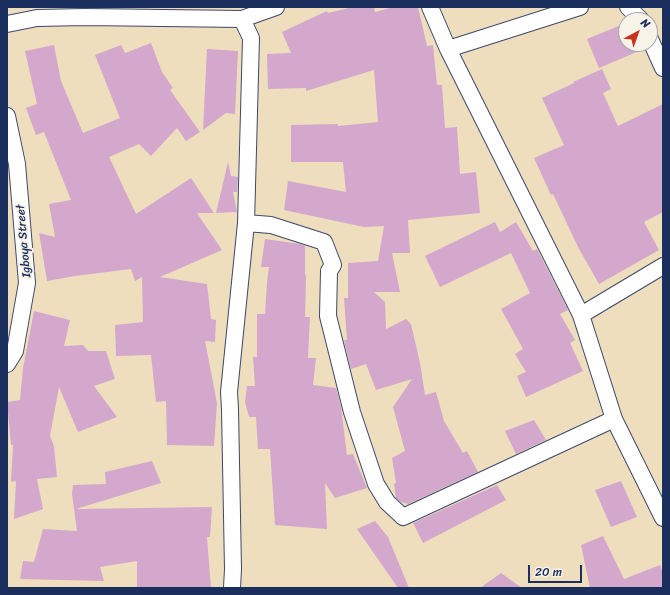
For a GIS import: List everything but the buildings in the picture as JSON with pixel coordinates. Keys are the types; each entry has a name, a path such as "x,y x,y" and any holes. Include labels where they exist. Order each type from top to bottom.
{"street":[{"path":"7,24 37,18 85,17 242,19 276,7"},
{"path":"430,7 448,49 581,315 614,419 663,518"},
{"path":"448,49 580,7"},
{"path":"232,588 233,570 229,392 246,223 251,38 242,19"},
{"path":"657,52 662,62"},
{"name":"Igboya Street","path":"7,116 17,164 27,283 15,352 7,364"},
{"path":"246,223 271,225 324,242 333,265 329,271 328,316 352,412 376,484 387,502 403,517 614,419"},
{"path":"581,315 663,266"}]}
